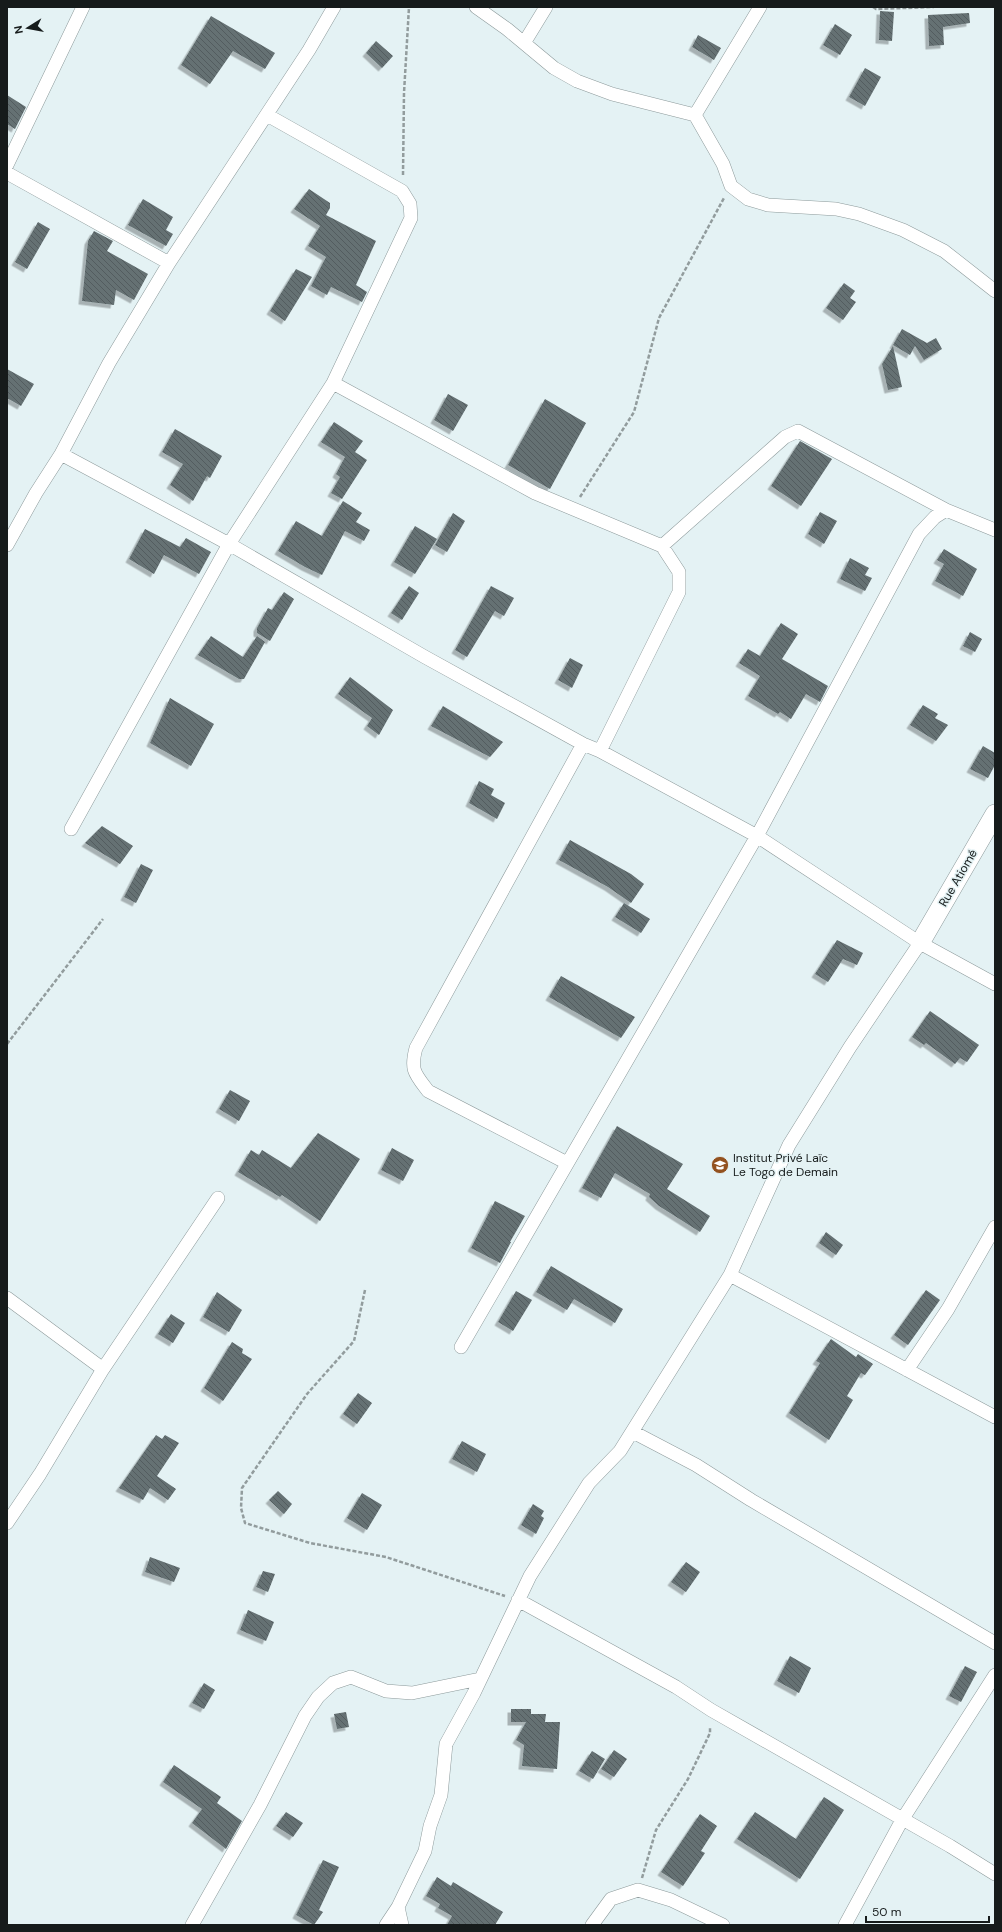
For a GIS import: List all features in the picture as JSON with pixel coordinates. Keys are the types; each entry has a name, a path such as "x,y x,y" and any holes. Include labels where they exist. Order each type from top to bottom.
{"street":[{"path":"7,165 84,7"},
{"path":"7,545 36,493 61,454 109,363 169,264 267,115 334,7"},
{"path":"476,7 524,43 554,68 577,81 612,94 695,115 723,164 731,186 748,199 768,206 836,209 859,214 903,230 944,251 995,291"},
{"path":"524,43 546,7"},
{"path":"695,115 760,7"},
{"path":"71,829 230,544 333,383 411,218 410,204 402,191 267,115"},
{"path":"7,173 169,264"},
{"path":"333,383 505,478 572,510 662,546 679,572 679,592 600,751"},
{"path":"662,546 785,437 798,431 946,510 995,530"},
{"path":"61,454 230,544 425,657 583,744 600,751 757,836 920,943 995,984"},
{"path":"460,1347 757,836 919,534 935,518 946,510"},
{"path":"567,1163 428,1090 415,1074 412,1061 416,1048 583,744"},
{"name":"Rue Atiomé","path":"920,943 995,814"},
{"path":"386,1925 398,1907 425,1851 430,1826 441,1795 446,1744 480,1679 530,1576 590,1483 620,1451 633,1432 730,1274 789,1145 850,1047 920,943"},
{"path":"7,1523 40,1474 103,1369 218,1198"},
{"path":"907,1370 948,1308 995,1227"},
{"path":"730,1274 995,1417"},
{"path":"7,1298 103,1369"},
{"path":"633,1432 696,1465 758,1504 995,1643"},
{"path":"518,1600 676,1687 711,1710 950,1846 995,1874"},
{"path":"845,1925 902,1820 995,1675"},
{"path":"192,1925 260,1805 306,1716 318,1697 333,1683 352,1677 386,1691 412,1694 480,1679"},
{"path":"592,1925 611,1899 638,1890 671,1900 723,1925"},
{"path":"398,1907 402,1925"}],"path":[{"path":"402,191 404,93 410,7"},
{"path":"873,7 876,9 934,7"},
{"path":"572,510 634,412 659,318 731,186"},
{"path":"7,1044 103,919"},
{"path":"365,1290 354,1341 307,1394 242,1488 241,1508 245,1523 310,1543 386,1557 518,1600"},
{"path":"638,1890 656,1830 688,1779 710,1733 711,1710"}],"building":[{"path":"880,11 894,12 892,41 879,40"},
{"path":"969,13 970,23 943,27 944,45 929,46 928,15"},
{"path":"211,16 275,53 265,69 233,51 210,84 181,65"},
{"path":"835,24 852,35 840,55 823,45"},
{"path":"698,35 721,48 714,60 692,47"},
{"path":"376,41 393,56 382,68 366,53"},
{"path":"865,68 881,77 865,106 849,97"},
{"path":"7,95 26,107 15,129 7,124"},
{"path":"309,189 330,203 330,208 326,215 376,241 356,285 367,292 362,302 331,287 327,295 311,286 326,257 308,246 320,226 294,209"},
{"path":"143,199 173,217 166,230 173,234 166,246 128,225"},
{"path":"38,222 50,229 27,269 15,262"},
{"path":"94,231 113,241 107,251 148,274 134,300 116,290 114,305 82,301 88,241"},
{"path":"296,269 312,277 285,321 270,311"},
{"path":"844,283 855,291 850,298 856,302 843,320 826,308"},
{"path":"902,329 927,343 936,338 942,349 924,360 915,346 910,355 893,345"},
{"path":"893,346 902,387 888,390 882,364"},
{"path":"7,369 34,384 21,406 7,398"},
{"path":"448,394 468,405 453,431 434,420"},
{"path":"545,399 586,423 550,489 508,465"},
{"path":"334,422 363,441 355,452 367,460 342,499 331,493 340,477 336,474 345,457 321,442"},
{"path":"175,429 222,456 210,478 207,476 193,501 170,485 183,464 162,452"},
{"path":"800,441 832,459 801,506 771,486"},
{"path":"343,501 362,513 356,522 370,530 364,541 345,531 322,575 278,551 296,521 322,536"},
{"path":"820,512 837,521 824,544 808,534"},
{"path":"453,513 465,521 447,552 435,545"},
{"path":"415,526 437,539 415,574 394,562"},
{"path":"145,529 180,547 186,538 211,552 199,574 164,555 154,574 129,559"},
{"path":"944,549 977,569 963,596 935,581 944,564 937,560"},
{"path":"850,558 869,568 865,575 872,578 865,591 840,579"},
{"path":"409,586 419,593 402,620 391,613"},
{"path":"491,586 514,598 504,616 495,611 467,657 455,650"},
{"path":"284,592 294,599 270,641 257,633 257,628 268,608 272,610"},
{"path":"781,623 798,634 782,659 828,686 820,702 806,694 791,719 780,712 778,714 748,696 760,676 739,663 748,649 760,656"},
{"path":"970,632 982,639 975,652 963,646"},
{"path":"211,636 243,657 257,636 265,642 244,679 239,679 198,655"},
{"path":"570,658 583,665 572,688 558,680"},
{"path":"350,677 393,710 379,735 367,726 372,718 338,694"},
{"path":"170,698 214,724 191,766 150,743"},
{"path":"923,705 938,714 935,718 948,725 936,741 910,725"},
{"path":"443,706 503,742 490,757 431,726"},
{"path":"983,746 995,753 995,765 988,778 970,769"},
{"path":"479,781 494,789 491,795 505,803 497,819 469,803"},
{"path":"102,826 133,846 120,864 85,843"},
{"path":"570,840 631,874 644,884 631,903 608,887 559,860"},
{"path":"141,864 153,870 136,903 124,897"},
{"path":"624,903 650,919 641,933 615,917"},
{"path":"837,940 863,953 857,965 843,959 828,982 815,974"},
{"path":"561,976 635,1017 621,1038 549,997"},
{"path":"930,1011 979,1045 967,1062 960,1058 955,1064 926,1043 924,1045 912,1037"},
{"path":"230,1090 250,1101 239,1121 219,1109"},
{"path":"617,1126 683,1164 667,1189 710,1216 700,1232 659,1206 649,1197 650,1194 615,1173 601,1198 582,1188"},
{"path":"318,1133 360,1159 320,1221 282,1195 280,1197 238,1172 251,1150 259,1155 262,1150 291,1168"},
{"path":"392,1148 414,1160 403,1181 381,1170"},
{"path":"495,1201 525,1216 500,1263 471,1248"},
{"path":"826,1232 843,1245 836,1255 819,1243"},
{"path":"551,1266 623,1309 615,1323 574,1299 567,1310 536,1292"},
{"path":"926,1290 940,1300 908,1345 894,1335"},
{"path":"516,1291 532,1300 513,1331 498,1322"},
{"path":"217,1292 242,1310 229,1332 203,1317"},
{"path":"171,1314 185,1323 173,1343 158,1334"},
{"path":"831,1339 856,1357 858,1354 873,1364 865,1375 861,1373 847,1396 853,1400 829,1440 789,1413 820,1363 816,1361"},
{"path":"232,1342 243,1349 242,1353 252,1359 223,1401 204,1388"},
{"path":"358,1393 372,1403 357,1424 343,1414"},
{"path":"156,1435 162,1439 165,1435 179,1443 157,1476 176,1489 168,1500 150,1488 143,1500 119,1488"},
{"path":"462,1441 486,1454 477,1472 452,1459"},
{"path":"278,1491 292,1504 284,1514 269,1500"},
{"path":"362,1493 382,1505 367,1530 347,1518"},
{"path":"533,1504 544,1511 541,1516 544,1518 536,1534 521,1525"},
{"path":"150,1557 180,1568 174,1582 145,1572"},
{"path":"686,1562 700,1572 686,1592 671,1582"},
{"path":"263,1571 275,1574 268,1592 256,1587"},
{"path":"248,1610 274,1622 266,1641 240,1630"},
{"path":"790,1656 811,1668 799,1693 777,1681"},
{"path":"965,1666 977,1672 961,1702 949,1696"},
{"path":"204,1683 215,1690 204,1709 192,1703"},
{"path":"511,1709 531,1709 531,1714 546,1714 545,1722 560,1722 557,1769 522,1766 524,1745 516,1740 526,1722 511,1722"},
{"path":"346,1712 349,1727 337,1729 334,1714"},
{"path":"614,1750 627,1759 614,1777 601,1769"},
{"path":"592,1751 605,1759 593,1779 579,1771"},
{"path":"174,1765 221,1797 217,1803 242,1821 226,1849 192,1823 202,1809 163,1782"},
{"path":"824,1797 844,1810 800,1879 737,1839 755,1812 796,1839"},
{"path":"286,1812 303,1823 293,1837 276,1826"},
{"path":"700,1814 717,1826 701,1851 705,1853 683,1886 661,1872"},
{"path":"323,1860 339,1867 319,1910 323,1912 314,1925 296,1915"},
{"path":"437,1877 451,1886 453,1882 503,1912 495,1925 447,1925 452,1916 438,1908 440,1904 426,1896"}],"place":[{"name":"Institut Privé Laïc Le Togo de Demain","path":"720,1165"}]}
